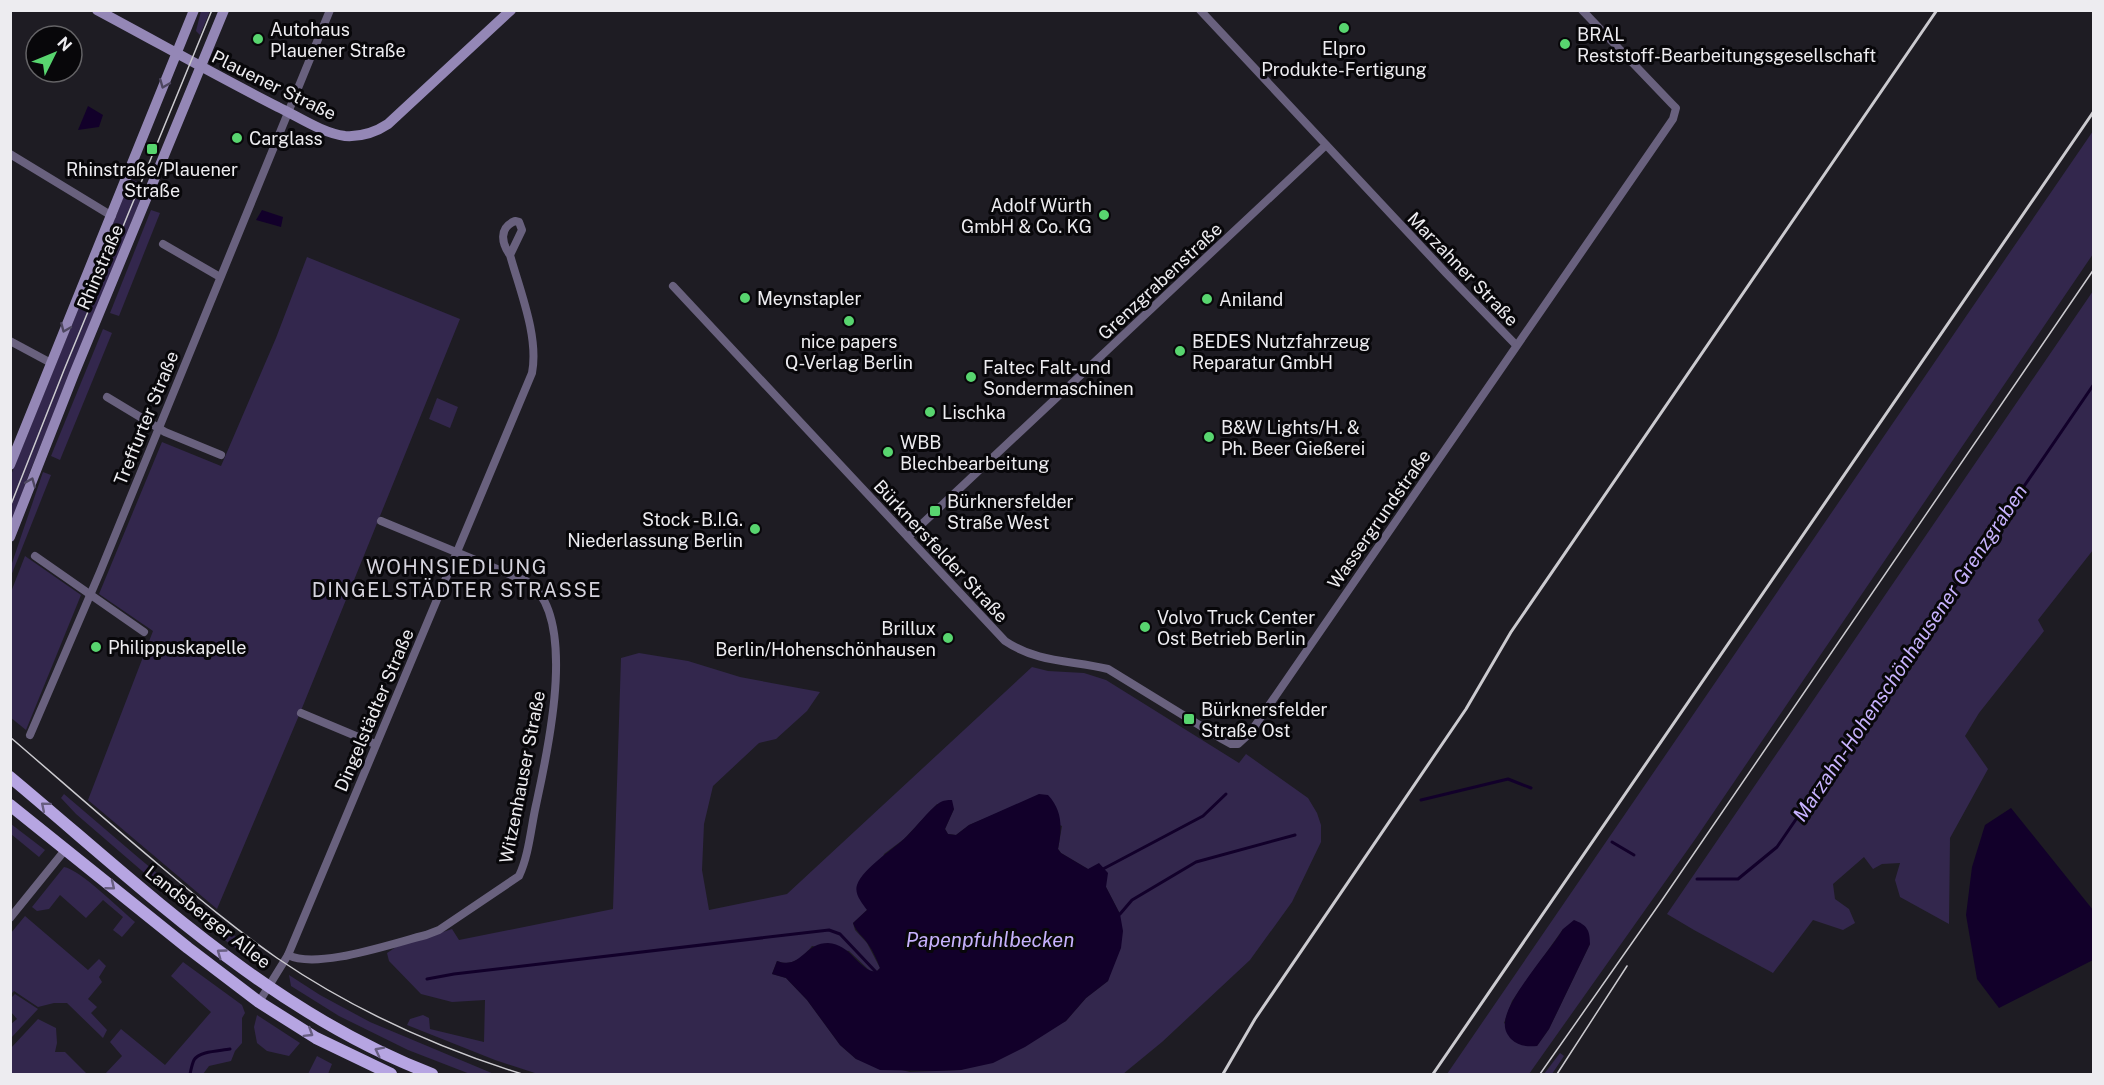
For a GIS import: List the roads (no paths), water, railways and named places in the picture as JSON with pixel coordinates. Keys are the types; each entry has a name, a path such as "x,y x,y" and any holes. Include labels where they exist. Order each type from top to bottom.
{"main road":[{"name":"Plauener Straße","path":"97,10 113,14 201,67 289,112 325,130 345,136 356,136 378,130 388,124 511,10"},
{"name":"Rhinstraße","path":"10,465 194,10"},
{"name":"Rhinstraße","path":"10,537 74,374 224,10"},
{"name":"Landsberger Allee","path":"10,777 204,941 268,987 348,1035 410,1066 432,1074"},
{"name":"Landsberger Allee","path":"10,805 188,948 260,1002 316,1038 391,1074"}],"street":[{"name":"Treffurter Straße","path":"30,735 90,595 330,10"},
{"name":"Marzahner Straße","path":"1200,10 1453,281 1516,345 1675,114 1676,108 1582,10"},
{"name":"Grenzgrabenstraße","path":"908,537 1326,145"},
{"path":"10,154 111,216"},
{"path":"163,244 220,277"},
{"name":"Dingelstädter Straße","path":"260,1002 288,955 527,385 534,363 533,340 510,255"},
{"name":"Bürknersfelder Straße","path":"673,286 1005,641 1018,650 1044,659 1088,664 1108,669 1231,744 1238,744 1245,740"},
{"path":"10,341 51,363"},
{"name":"Wassergrundstraße","path":"1245,740 1516,345"},
{"path":"107,397 158,428 221,455"},
{"name":"Witzenhauser Straße","path":"288,955 300,959 334,957 426,935 445,926 516,879 521,872 548,741 556,670 553,625 547,606 536,588 526,581 381,521"},
{"path":"35,556 144,632"},
{"path":"301,713 375,744"},
{"path":"10,918 65,850"}],"water":[{"path":"88,106 103,115 99,127 78,130"},
{"path":"262,210 283,217 281,227 256,220"},
{"name":"Papenpfuhlbecken","path":"1039,794 1048,795 1059,814 1061,827 1058,849 1061,853 1088,869 1099,863 1108,873 1106,887 1120,914 1123,931 1121,948 1108,981 1086,998 1066,1021 1025,1047 993,1063 961,1070 880,1070 856,1059 840,1045 807,1000 786,978 772,974 777,961 792,962 813,947 828,943 843,948 864,967 876,972 880,968 875,956 853,923 867,910 856,888 866,872 942,801 952,800 954,809 945,829 948,834 956,835 969,825"},
{"path":"2011,808 2093,910 2093,960 1999,1008 1977,979 1966,915 1972,867 1985,825"},
{"path":"1574,920 1587,929 1590,944 1549,1029 1537,1046 1517,1043 1511,1039 1505,1029 1507,1012 1563,929"}],"waterway":[{"name":"Marzahn-Hohenschönhausener Grenzgraben","path":"1697,879 1738,879 1777,847 2094,384"},
{"name":"Marzahn-Hohenschönhausener Grenzgraben","path":"1421,800 1508,779 1531,788"},
{"path":"1103,869 1203,816 1226,794"},
{"name":"Marzahn-Hohenschönhausener Grenzgraben","path":"1120,914 1132,900 1196,862 1295,835"},
{"name":"Marzahn-Hohenschönhausener Grenzgraben","path":"1612,842 1634,855"},
{"name":"Marzahn-Hohenschönhausener Grenzgraben","path":"427,979 829,930 840,934 876,972"},
{"path":"190,1074 197,1057 205,1053 230,1049"}],"tram line":[{"path":"10,507 212,10"},
{"path":"1540,1074 1660,903 2094,269"},
{"path":"10,737 231,924 305,977 365,1010 426,1039 522,1074"},
{"path":"1557,1074 1627,966"}],"railway":[{"path":"1223,1074 1255,1019 1466,709 1511,632 1937,10"},
{"path":"1433,1074 2094,111"}],"place":[{"name":"Elpro Produkte-Fertigung","path":"1344,28"},
{"name":"Autohaus Plauener Straße","path":"258,39"},
{"name":"BRAL Reststoff-Bearbeitungsgesellschaft","path":"1565,44"},
{"name":"Carglass","path":"237,138"},
{"name":"Rhinstraße/Plauener Straße","path":"152,149"},
{"name":"Adolf Würth GmbH & Co. KG","path":"1104,215"},
{"name":"Meynstapler","path":"745,298"},
{"name":"Aniland","path":"1207,299"},
{"name":"nice papers Q-Verlag Berlin","path":"849,321"},
{"name":"BEDES Nutzfahrzeug Reparatur GmbH","path":"1180,351"},
{"name":"Faltec Falt- und Sondermaschinen","path":"971,377"},
{"name":"Lischka","path":"930,412"},
{"name":"B&W Lights/H. & Ph. Beer Gießerei","path":"1209,437"},
{"name":"WBB Blechbearbeitung","path":"888,452"},
{"name":"Bürknersfelder Straße West","path":"935,511"},
{"name":"Stock - B.I.G. Niederlassung Berlin","path":"755,529"},
{"name":"Volvo Truck Center Ost Betrieb Berlin","path":"1145,627"},
{"name":"Brillux Berlin/Hohenschönhausen","path":"948,638"},
{"name":"Philippuskapelle","path":"96,647"},
{"name":"Bürknersfelder Straße Ost","path":"1189,719"}],"district":[{"name":"WOHNSIEDLUNG DINGELSTÄDTER STRASSE","path":"457,578"}]}
